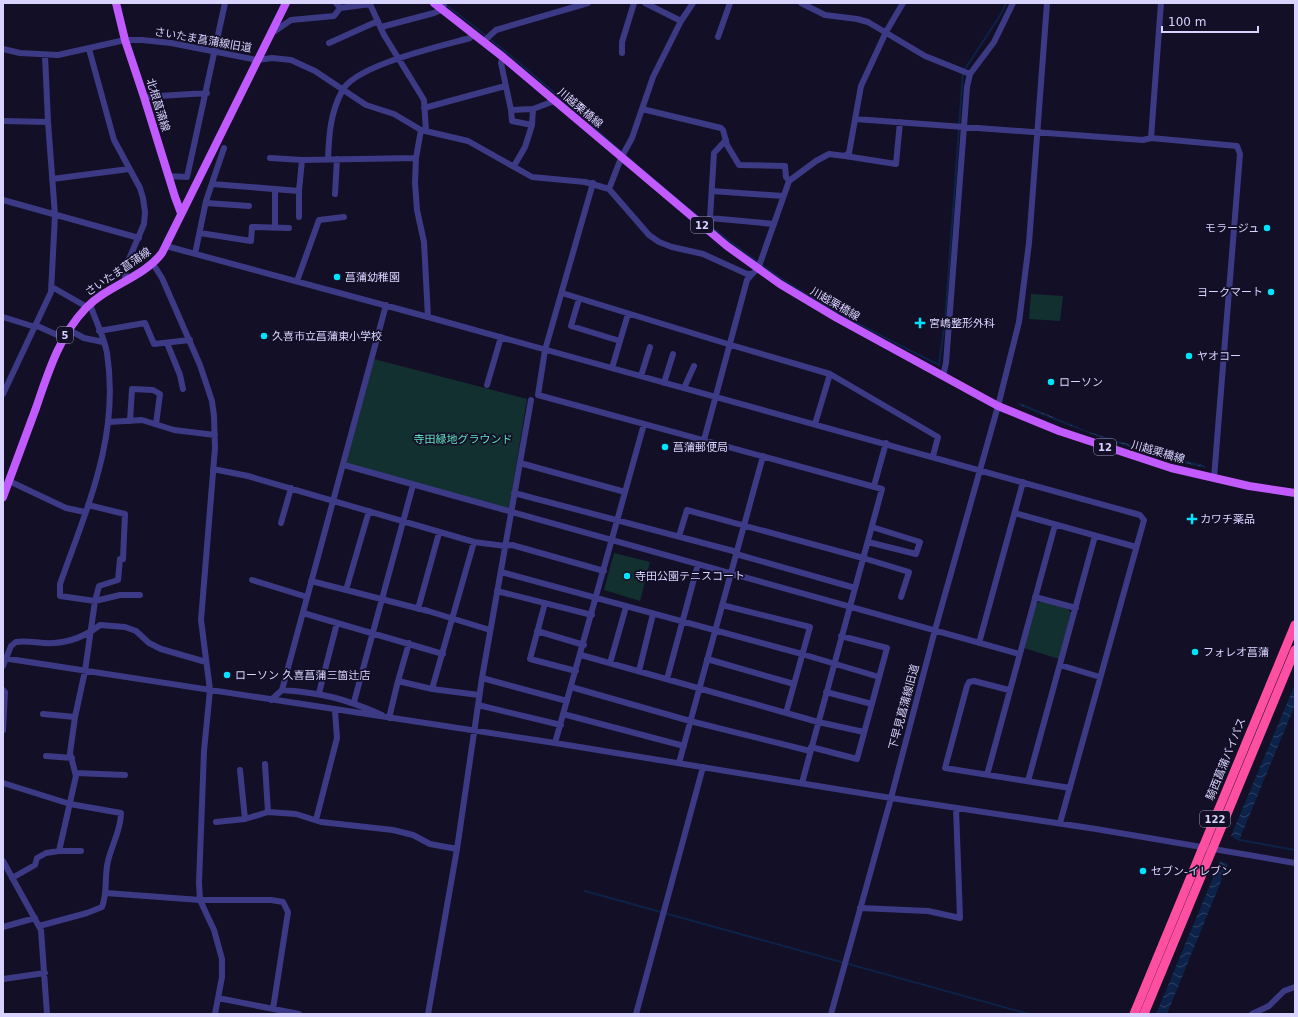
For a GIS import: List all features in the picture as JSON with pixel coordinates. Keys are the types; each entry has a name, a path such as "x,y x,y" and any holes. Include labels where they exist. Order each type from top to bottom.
{"highway":[{"name":"騎西菖蒲バイパス","path":"1134,1014 1295,625"},
{"name":"騎西菖蒲バイパス","path":"1144,1014 1295,650"}],"main road":[{"name":"北根菖蒲線","path":"116,3 125,40 168,176 182,213"},
{"name":"さいたま菖蒲線","path":"3,497 49,371 64,338 88,305 125,280 153,264 166,246 286,3"},
{"name":"川越栗橋線","path":"434,3 444,6 475,34 755,271 836,318 998,406 1059,431 1165,466 1260,488 1295,493"}],"street":[{"path":"168,176 187,177 207,93 225,3"},
{"path":"484,41 496,30 570,5 588,3"},
{"path":"622,53 622,42 634,3"},
{"path":"645,3 681,21"},
{"path":"693,3 681,21 653,77 632,138 621,158 609,189 649,235 660,242 672,247 703,254 746,274 755,271"},
{"path":"718,37 730,3"},
{"path":"801,3 825,15 863,21 886,32 925,56 970,74"},
{"path":"845,156 849,153 861,86 886,32 903,3"},
{"path":"943,376 946,363 963,127 970,74 994,42 1013,3"},
{"name":"下早見菖蒲線旧道","path":"830,1014 891,798 935,630 998,406 1022,303 1047,3"},
{"path":"1151,138 1161,3"},
{"path":"270,34 291,20 334,16 338,6 370,4 424,100 423,130 416,158 415,183 417,210 424,242 428,316"},
{"path":"329,43 380,24 434,13 444,6"},
{"path":"328,159 330,123 342,90 356,76 400,58 470,38 475,34"},
{"name":"さいたま菖蒲線旧道","path":"6,50 45,55 89,49 125,40 159,41 214,53 257,60 272,58 290,60 316,71 361,103 394,114 423,130 468,141 532,177 593,183 609,189"},
{"path":"89,49 114,140 140,188 143,198 145,212 140,238 126,266 125,280"},
{"path":"3,56 6,50"},
{"path":"4,390 52,292 55,215 45,55"},
{"path":"503,57 501,63 512,121 532,125"},
{"path":"424,108 505,86"},
{"path":"144,97 207,93"},
{"path":"511,110 533,109 554,101"},
{"path":"514,166 525,147 532,125 533,109"},
{"path":"642,109 721,128 739,165 785,166 786,177 789,182"},
{"path":"855,119 1143,140 1151,138 1236,146 1240,154 1214,478"},
{"path":"3,121 48,122"},
{"path":"704,440 731,345 747,280 755,271 789,182 816,161 829,154 896,164 900,122"},
{"path":"702,225 710,218 714,153 726,140"},
{"path":"195,254 206,203 224,148"},
{"path":"270,158 302,160 416,158"},
{"path":"335,194 337,159"},
{"path":"299,216 299,191 302,160"},
{"path":"52,179 129,169"},
{"path":"593,183 545,350 538,395 882,489 810,749 802,783"},
{"path":"212,184 299,191"},
{"path":"275,189 275,227"},
{"path":"712,192 783,196"},
{"path":"3,200 140,238"},
{"path":"206,203 248,206"},
{"path":"297,281 319,220 344,217"},
{"path":"710,218 774,224"},
{"path":"200,233 251,241 252,227 289,228"},
{"path":"166,246 428,316 716,398 886,443 1140,515 1144,520 1060,823"},
{"path":"153,264 162,278 190,340 206,381 212,401 215,435 201,620 210,690 201,796 200,900 220,949 222,978 215,1014"},
{"path":"52,287 88,305 107,351 109,375 109,422 100,468 60,584 60,596 95,601 120,595 140,595"},
{"path":"562,293 830,374 938,437 933,456"},
{"path":"579,299 571,326 620,341"},
{"path":"271,700 282,690 386,305"},
{"path":"612,368 628,314"},
{"path":"3,317 35,326 64,338"},
{"path":"99,331 145,323 154,344 190,340"},
{"path":"69,330 84,338 103,342"},
{"path":"487,385 501,337"},
{"path":"167,343 180,375 183,389"},
{"path":"640,376 650,347"},
{"path":"664,383 673,354"},
{"path":"684,388 694,366"},
{"path":"815,424 830,374"},
{"path":"130,421 132,389 153,390 160,394 156,424"},
{"path":"428,1014 457,849 479,695 531,400"},
{"path":"109,422 142,420 174,430 215,435"},
{"path":"555,743 584,645 644,424"},
{"path":"874,486 886,443"},
{"path":"679,763 763,456"},
{"path":"520,463 625,492"},
{"path":"344,464 413,485 1019,654"},
{"path":"213,469 248,476 292,488 474,542 505,546 512,545 604,570"},
{"path":"9,481 66,508 85,512"},
{"path":"979,643 1023,482"},
{"path":"354,702 413,485"},
{"path":"282,523 292,488"},
{"path":"514,493 679,536 855,588"},
{"path":"59,851 76,773 70,753 75,717 85,671 95,601 99,586 118,580 120,559 122,559 125,514 88,505"},
{"path":"679,536 687,510 744,525 909,572 901,597"},
{"path":"346,590 369,512"},
{"path":"1015,513 1136,548"},
{"path":"986,775 1054,525"},
{"path":"868,542 916,554 920,542 872,527"},
{"path":"418,609 439,532"},
{"path":"1028,781 1096,536"},
{"path":"432,689 474,542"},
{"path":"667,679 698,564"},
{"path":"501,572 802,654 879,677"},
{"path":"252,580 307,598"},
{"path":"311,581 418,609 490,630"},
{"path":"497,592 592,615"},
{"path":"1035,597 1076,608"},
{"path":"545,603 530,659 576,671"},
{"path":"722,605 810,627 786,713"},
{"path":"610,663 626,607"},
{"path":"303,613 443,654"},
{"path":"639,671 653,614"},
{"path":"319,693 337,623"},
{"path":"3,666 4,659 11,646 16,642 54,643 91,632 100,625 125,627 136,631 149,643 161,649 206,662"},
{"path":"537,631 584,645"},
{"path":"571,687 690,721 857,759 887,648 841,636"},
{"path":"389,718 409,643"},
{"path":"581,655 818,722 864,732"},
{"path":"4,659 210,690 336,711 474,730 891,798 1060,823 1295,863"},
{"path":"707,659 794,684"},
{"path":"1060,665 1100,677"},
{"path":"482,678 567,701"},
{"path":"398,681 432,689 479,695"},
{"path":"1008,690 974,681 969,682 966,686 945,768 1070,788"},
{"path":"3,690 5,692 3,730"},
{"path":"282,690 319,693 354,702 389,718"},
{"path":"826,692 872,704"},
{"path":"478,706 561,725"},
{"path":"316,820 337,738 336,711"},
{"path":"43,714 75,717"},
{"path":"563,714 684,746"},
{"path":"46,756 72,758"},
{"path":"265,764 268,812"},
{"path":"636,1014 703,767"},
{"path":"240,770 246,819"},
{"path":"76,773 125,775"},
{"path":"3,783 70,804 121,813 117,835 108,859 106,893 102,907 40,926"},
{"path":"860,908 928,911 960,918 956,808"},
{"path":"216,822 246,819 268,812 296,814 316,820 393,830 413,835 430,844 457,849"},
{"path":"12,878 35,865 37,858 46,854 59,851 82,851"},
{"path":"3,861 40,926 45,973 47,1014"},
{"path":"106,893 200,900 282,902 288,912 273,1009"},
{"path":"3,927 35,918"},
{"path":"3,979 45,973"},
{"path":"1252,1014 1269,1006 1284,991 1295,987"},
{"path":"218,998 299,1014"}],"green space":[{"path":"1031,294 1063,296 1060,321 1029,319"},
{"name":"寺田緑地グラウンド","path":"374,359 527,399 509,509 346,463"},
{"name":"寺田公園テニスコート","path":"614,553 650,562 640,601 604,590"},
{"path":"1041,601 1068,609 1071,613 1059,659 1024,648 1036,604"}],"water":[{"path":"1020,403 1089,432 1206,466 1205,468 1181,462 1111,441 1042,415 1019,405"},
{"path":"1295,684 1295,705 1240,838 1231,836"},
{"path":"1220,861 1228,864 1167,1014 1156,1014"}],"waterway":[{"path":"446,5 528,70 686,207 769,270 789,284 831,309 939,365 945,321 963,72 1001,14 1006,3"},
{"path":"1234,835 1234,837 1240,840 1295,850"},
{"path":"585,891 1029,1014"}],"place":[{"name":"モラージュ","path":"1267,228"},
{"name":"菖蒲幼稚園","path":"337,277"},
{"name":"ヨークマート","path":"1271,292"},
{"name":"宮嶋整形外科","path":"920,323"},
{"name":"久喜市立菖蒲東小学校","path":"264,336"},
{"name":"ヤオコー","path":"1189,356"},
{"name":"ローソン","path":"1051,382"},
{"name":"菖蒲郵便局","path":"665,447"},
{"name":"カワチ薬品","path":"1192,519"},
{"name":"寺田公園テニスコート","path":"627,576"},
{"name":"フォレオ菖蒲","path":"1195,652"},
{"name":"ローソン 久喜菖蒲三箇辻店","path":"227,675"},
{"name":"セブン-イレブン","path":"1143,871"}]}
